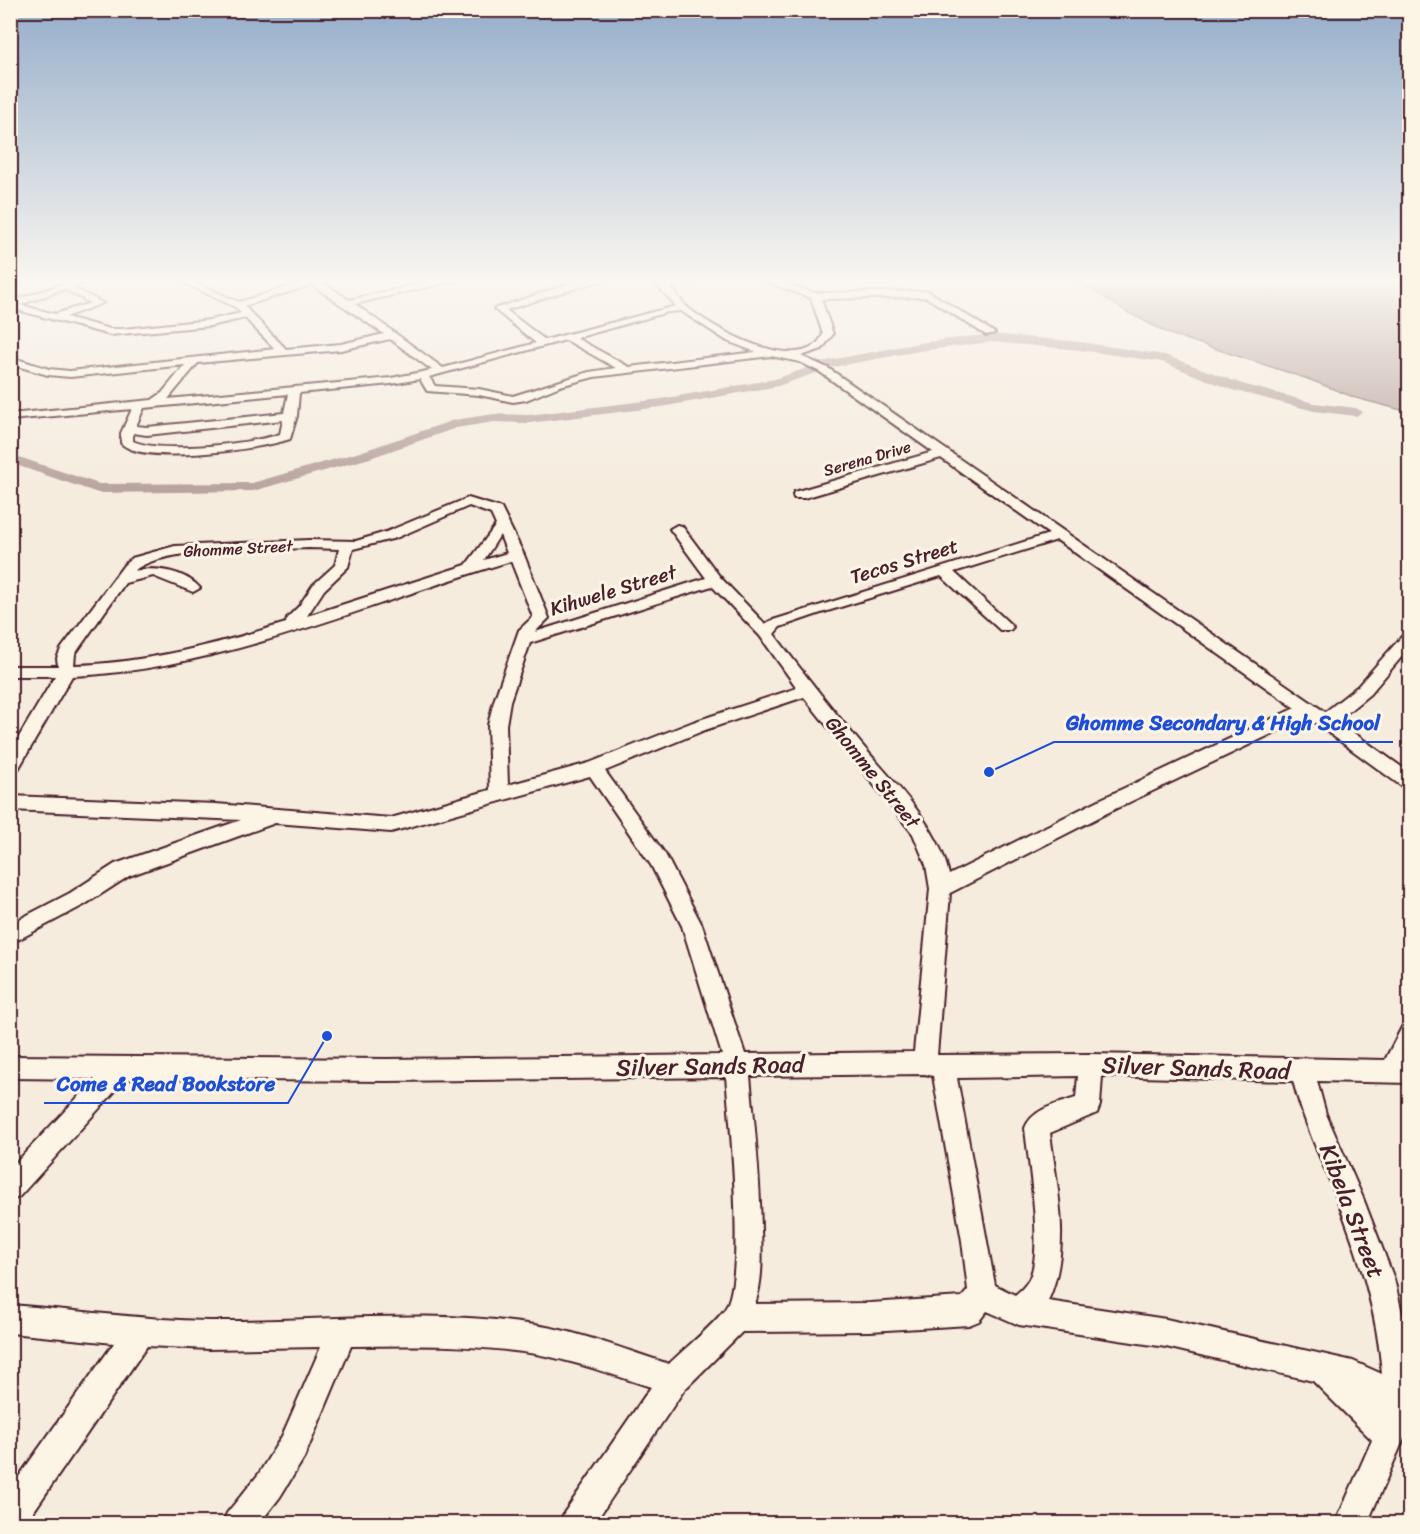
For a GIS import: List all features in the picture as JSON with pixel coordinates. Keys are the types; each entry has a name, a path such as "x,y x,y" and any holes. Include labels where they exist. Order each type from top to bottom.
{"street":[{"path":"10,360 57,374 303,350"},
{"path":"411,350 441,372"},
{"path":"10,417 294,391 423,376 523,350"},
{"path":"589,350 625,369"},
{"path":"759,350 790,356 824,369 1410,783"},
{"path":"790,356 809,350"},
{"path":"423,376 431,389 479,392 513,399 522,398 577,377 625,369 741,359 777,353"},
{"path":"155,403 165,395 195,360"},
{"path":"140,404 125,440 133,447 148,450 194,448 282,438 288,433 294,391"},
{"path":"129,429 147,431 291,416"},
{"name":"Serena Drive","path":"799,495 943,453"},
{"name":"Ghomme Street","path":"10,768 66,672 67,652 133,564 175,550 309,544 346,547 391,535 469,502 496,511 504,525"},
{"path":"472,567 496,531 504,525 541,618 527,630 502,701 497,725 499,794"},
{"name":"Ghomme Street","path":"677,529 715,580 765,633 807,690 920,829 933,850 938,864 940,889 936,953 934,1065 975,1241 982,1294"},
{"name":"Tecos Street","path":"765,633 775,624 816,610 1059,535"},
{"path":"280,629 306,612 319,587 344,563 346,547"},
{"path":"10,671 66,672 146,663 280,629 516,555"},
{"path":"119,581 140,573 158,571 193,588"},
{"path":"944,571 1005,627"},
{"name":"Kihwele Street","path":"524,640 715,580"},
{"path":"1325,721 1364,690 1410,637"},
{"path":"10,803 130,806 391,825 594,768 699,726 807,690"},
{"path":"940,889 1308,709"},
{"path":"575,1524 674,1380 736,1318 745,1293 748,1248 747,1178 737,1065 692,925 658,860 594,768"},
{"path":"10,935 77,899 122,870 275,815"},
{"path":"1400,1072 1410,1034"},
{"name":"Silver Sands Road","path":"10,1067 398,1070 737,1065 1091,1065 1400,1072"},
{"path":"1019,1311 1039,1290 1046,1268 1048,1247 1037,1128 1052,1118 1077,1111 1088,1105 1091,1065"},
{"path":"10,1188 120,1069"},
{"name":"Kibela Street","path":"1302,1071 1314,1115 1350,1198 1380,1279 1393,1334 1397,1383 1390,1436 1351,1524"},
{"path":"736,1318 870,1317 969,1311 982,1294 1019,1311 1166,1333 1353,1376 1395,1395"},
{"path":"10,1319 139,1333 210,1335 343,1331 444,1332 519,1337 567,1347 674,1380"},
{"path":"238,1524 269,1486 293,1447 343,1331"},
{"path":"10,1517 139,1333"},
{"path":"1320,1368 1390,1436"}],"shaded area":[{"path":"1218,350 1409,350 1409,412 1356,398 1308,379"}],"waterway":[{"path":"10,458 98,489 253,487 365,455 454,424 494,418 528,419 661,403 778,382 830,364 905,350"},
{"path":"1103,350 1165,359 1237,387 1314,407 1356,412"}],"place":[{"name":"Ghomme Secondary & High School","path":"989,772"},
{"name":"Come & Read Bookstore","path":"327,1036"}]}
